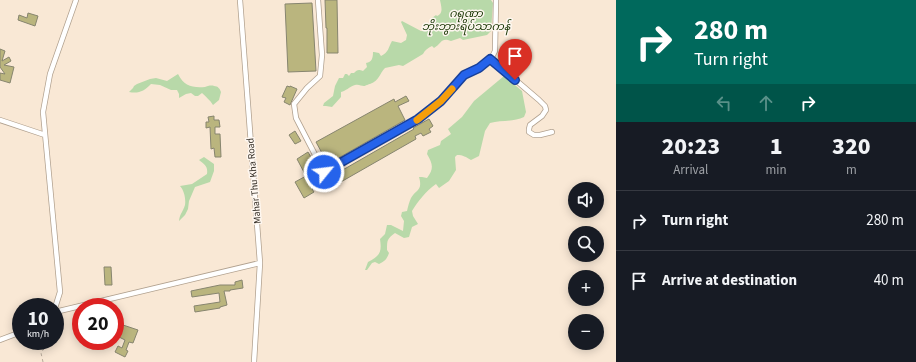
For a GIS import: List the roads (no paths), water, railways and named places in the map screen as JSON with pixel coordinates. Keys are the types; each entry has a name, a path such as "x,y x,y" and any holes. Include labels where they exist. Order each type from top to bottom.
{"street":[{"path":"58,298 60,292 43,112 50,74 76,0"},
{"name":"Mahar Thu Kha Road","path":"240,0 260,263 254,362"},
{"path":"318,0 322,55 320,76 307,88 294,104 296,118 324,172 418,119 441,101 464,75 479,68 490,59 494,51 496,0"},
{"path":"490,59 545,106 546,110 542,116 530,126 529,132 534,135 552,132"},
{"path":"0,120 45,135"},
{"path":"64,310 260,263"},
{"path":"0,340 12,335"}],"water":[{"name":"ဂရုဏာ ဘိုးဘွားရိပ်သာကန်","path":"440,0 491,0 493,3 491,31 487,35 463,40 460,38 451,41 443,40 434,48 432,46 423,54 403,66 399,65 385,68 378,79 370,84 364,86 355,85 341,92 341,97 332,107 323,106 324,103 333,96 335,86 339,78 343,78 345,74 349,76 351,73 358,70 363,71 367,67 366,63 370,62 372,59 373,52 379,53 381,56 387,51 392,41 401,43 406,40 407,35 401,22 402,21 421,31 428,30 432,22 432,18 441,13 442,9"},
{"path":"178,74 186,84 189,85 196,87 218,87 221,92 219,100 213,105 202,93 198,96 191,93 186,94 179,98 177,90 171,90 160,85 151,84 136,93 129,92 137,84 150,79 156,78 167,81"},
{"path":"504,76 522,91 526,112 524,117 516,120 490,123 485,131 479,156 471,160 461,155 457,155 455,157 456,170 449,181 439,188 436,184 432,187 422,196 412,211 418,224 412,227 409,237 404,238 395,233 388,240 387,250 389,253 386,260 379,264 375,262 372,263 367,270 365,270 368,262 378,256 381,247 380,239 385,234 387,225 391,225 403,231 404,221 401,216 402,212 407,211 411,198 420,187 419,177 427,178 432,169 431,161 427,154 428,150 440,145 441,141 451,134 448,129 462,117 474,101"},
{"path":"204,157 214,164 214,171 210,182 195,187 189,201 188,209 179,221 185,203 184,192 180,186 192,184 207,174 206,167 199,160"}]}
